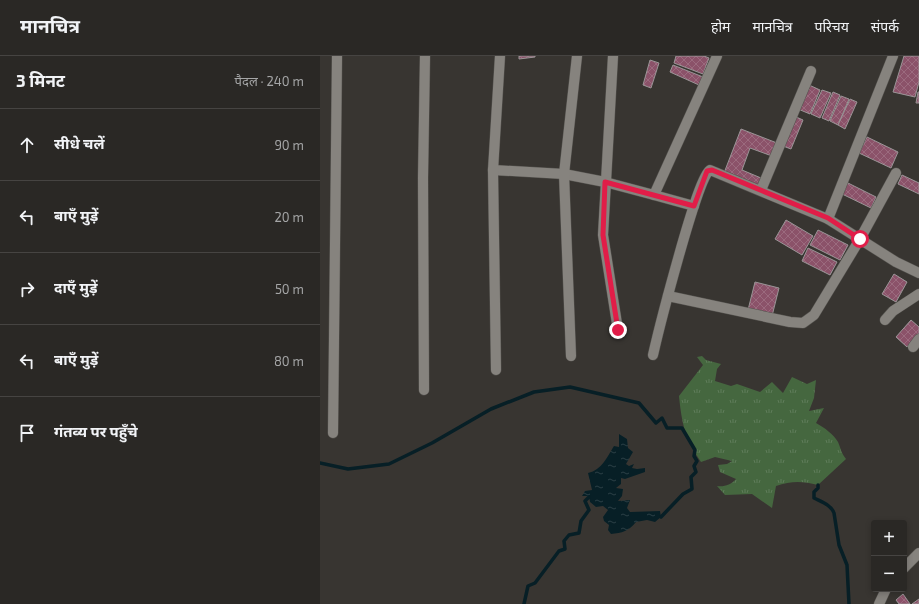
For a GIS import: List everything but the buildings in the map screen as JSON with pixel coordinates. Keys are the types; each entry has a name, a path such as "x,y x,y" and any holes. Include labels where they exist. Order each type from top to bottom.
{"street":[{"path":"333,433 337,56"},
{"path":"424,390 423,178 425,56"},
{"path":"496,370 493,170 500,56"},
{"path":"571,356 564,174 577,56"},
{"path":"613,56 603,235 618,330"},
{"path":"654,195 717,56"},
{"path":"828,218 892,56"},
{"path":"761,190 811,71"},
{"path":"493,170 564,174 605,182 694,206"},
{"path":"653,355 694,206 706,174 710,170 828,218 896,262 919,273"},
{"path":"668,296 790,322 804,323 814,315 860,239 896,173"},
{"path":"885,320 892,310 919,294"},
{"path":"913,347 919,339"},
{"path":"907,565 919,553"},
{"path":"879,604 885,592"}],"green space":[{"path":"702,356 706,360 721,364 717,369 715,381 731,386 737,384 760,392 772,382 783,393 792,377 807,384 816,380 814,398 809,411 824,408 816,423 834,436 846,459 818,485 797,482 776,486 772,508 752,494 725,495 717,486 727,485 736,479 720,472 718,465 727,464 732,461 715,457 701,462 691,446 681,415 679,396 703,365 697,357"}],"water":[{"path":"619,434 627,439 628,448 633,452 626,464 629,466 634,464 632,468 645,468 645,472 625,479 621,478 621,484 616,488 623,489 622,496 618,501 630,500 627,508 630,512 660,511 661,517 655,522 647,520 636,522 631,528 625,531 611,534 608,530 609,525 604,521 603,517 608,510 603,506 596,507 590,502 589,496 582,496 585,491 592,490 588,473 601,466 614,446 619,447"}],"waterway":[{"path":"320,463 348,469 389,464 432,443 491,409 534,392 570,387 639,403 656,423 662,418 667,428 682,428 695,450 694,456 697,461 694,466 696,472 691,477 692,489 683,494 661,517"},
{"path":"818,485 818,488 814,492 814,498 823,502 833,510 834,513 839,545 847,565 849,604"},
{"path":"524,604 528,586 535,583 559,551 565,549 564,541 569,535 579,533 581,521 589,510 585,501 589,497"}],"route":[{"path":"618,330 603,235 605,182 694,206 707,171 712,170 828,218 860,239"}]}
